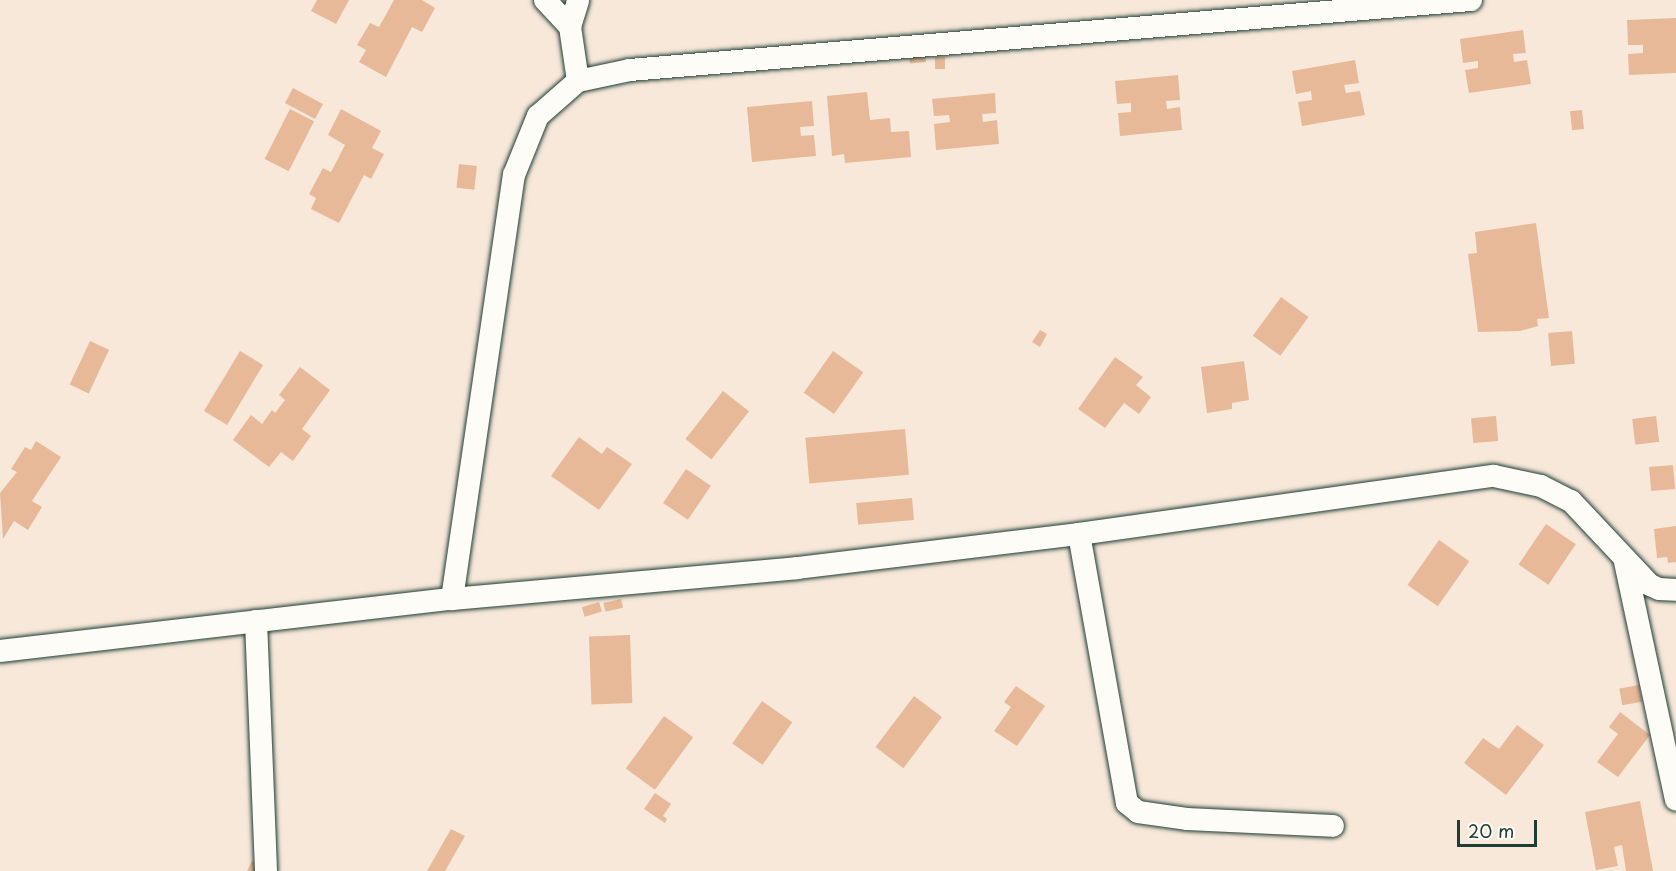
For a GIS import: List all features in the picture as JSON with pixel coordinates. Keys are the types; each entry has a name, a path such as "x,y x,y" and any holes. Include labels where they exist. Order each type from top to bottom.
{"street":[{"path":"545,0 570,27"},
{"path":"578,0 570,27 578,81"},
{"path":"452,599 514,175 538,116 578,81 630,70 1330,6 1471,0"},
{"path":"0,651 452,599 796,568 1079,534 1494,476 1541,486 1571,501 1625,562 1659,590 1676,590"},
{"path":"1079,534 1127,803 1138,812 1187,819 1333,826"},
{"path":"1625,562 1676,800"},
{"path":"256,621 266,871"}],"building":[{"path":"317,0 349,0 336,24 311,11"},
{"path":"394,0 422,0 435,8 422,32 412,27 386,77 359,62 366,50 357,45 370,23 379,27"},
{"path":"1676,18 1676,73 1629,75 1628,54 1643,53 1643,45 1628,45 1627,20"},
{"path":"1523,30 1526,53 1513,54 1514,62 1527,60 1531,84 1469,93 1465,70 1478,68 1478,61 1463,63 1460,39"},
{"path":"925,53 926,62 910,64 909,55"},
{"path":"935,57 945,57 945,69 935,69"},
{"path":"1355,60 1359,83 1344,85 1346,93 1360,91 1365,115 1302,126 1298,102 1312,100 1311,91 1296,94 1292,71"},
{"path":"1178,75 1180,100 1166,101 1167,109 1180,107 1182,130 1120,136 1118,113 1131,112 1131,103 1117,104 1115,81"},
{"path":"293,88 323,104 315,119 285,103"},
{"path":"867,92 870,120 890,118 891,132 909,131 911,157 845,163 844,154 832,156 827,96"},
{"path":"995,93 996,113 982,114 983,122 997,120 999,144 936,150 934,124 950,122 949,115 934,116 932,99"},
{"path":"812,101 814,126 800,127 801,136 814,135 816,156 752,162 747,107"},
{"path":"290,109 314,121 289,171 265,159"},
{"path":"341,109 381,131 372,148 384,154 371,179 364,175 339,223 311,209 316,198 309,194 323,168 331,172 345,145 328,135"},
{"path":"1582,110 1584,129 1572,130 1570,111"},
{"path":"459,164 477,166 474,190 456,188"},
{"path":"1536,223 1549,318 1537,319 1538,326 1520,331 1478,332 1468,254 1477,253 1475,232"},
{"path":"1281,297 1309,317 1280,356 1253,336"},
{"path":"1040,330 1047,334 1040,347 1032,342"},
{"path":"1572,331 1575,364 1551,366 1548,333"},
{"path":"90,341 109,350 89,393 70,385"},
{"path":"240,351 263,365 227,425 204,411"},
{"path":"833,351 863,372 834,414 804,393"},
{"path":"1115,357 1143,377 1136,385 1151,397 1139,414 1124,403 1105,428 1078,409"},
{"path":"1244,361 1249,400 1232,403 1232,409 1207,413 1201,367"},
{"path":"300,367 330,390 302,429 311,436 293,461 281,452 269,467 233,440 251,415 262,424 272,410 275,413 285,400 279,395"},
{"path":"723,391 749,411 711,459 685,439"},
{"path":"1496,416 1498,441 1473,443 1471,418"},
{"path":"1656,416 1659,442 1635,445 1632,419"},
{"path":"905,429 909,475 809,484 805,438"},
{"path":"579,437 602,454 607,447 632,464 599,510 551,476"},
{"path":"36,441 61,457 32,501 42,507 28,530 14,521 3,539 0,493 17,472 11,469 25,447 31,450"},
{"path":"1673,465 1675,489 1651,491 1649,467"},
{"path":"686,469 711,486 688,520 663,503"},
{"path":"912,498 914,520 858,525 856,503"},
{"path":"1546,524 1576,544 1548,585 1519,565"},
{"path":"1676,526 1676,562 1668,563 1667,557 1657,558 1654,529"},
{"path":"1439,540 1469,561 1438,606 1407,585"},
{"path":"621,599 623,608 605,612 603,603"},
{"path":"599,602 602,612 585,617 582,607"},
{"path":"630,635 632,703 591,704 589,636"},
{"path":"1639,685 1642,702 1622,705 1619,688"},
{"path":"1016,686 1045,706 1017,746 994,731 1011,707 1004,702"},
{"path":"914,696 942,717 903,768 875,747"},
{"path":"762,701 792,722 762,765 732,744"},
{"path":"1620,712 1650,735 1618,777 1597,762 1618,734 1609,727"},
{"path":"664,716 693,737 655,790 626,769"},
{"path":"1517,725 1544,745 1506,795 1464,763 1483,738 1499,749"},
{"path":"655,793 671,804 663,816 667,819 665,823 644,809"},
{"path":"1640,801 1653,871 1626,871 1622,845 1614,847 1618,866 1596,870 1585,812"},
{"path":"451,829 465,836 445,871 427,871"},
{"path":"252,861 265,868 263,871 247,871"}]}
